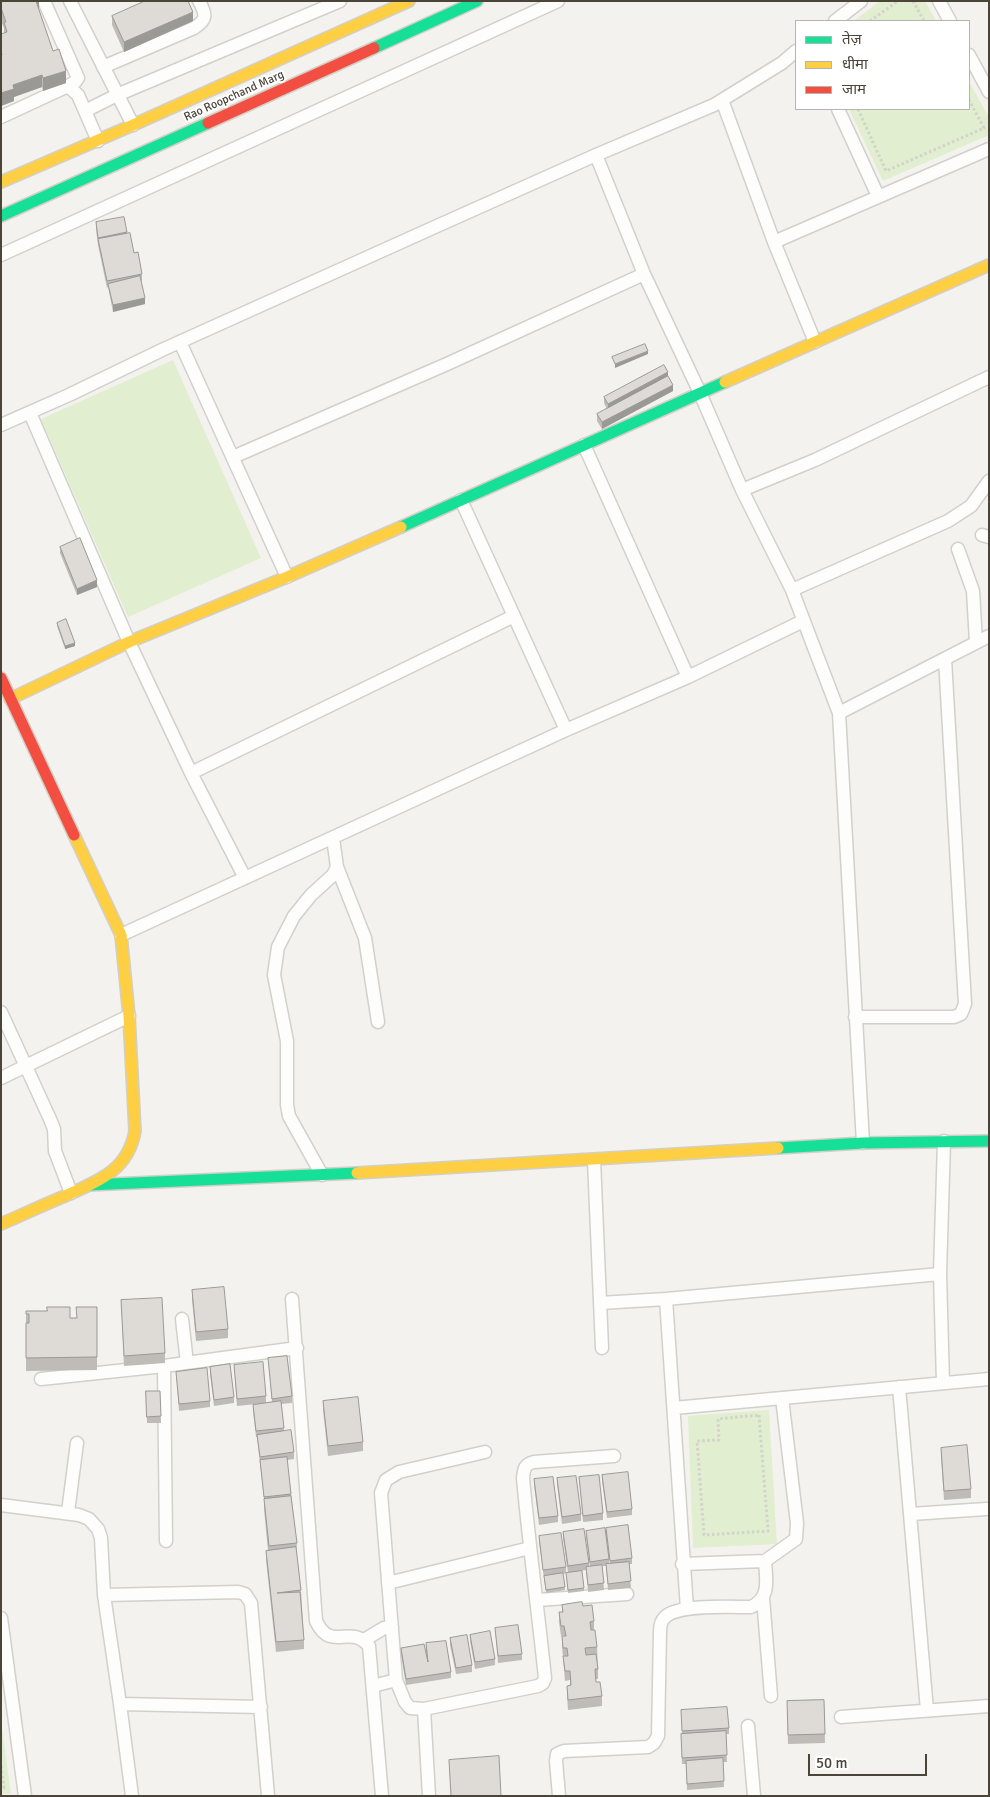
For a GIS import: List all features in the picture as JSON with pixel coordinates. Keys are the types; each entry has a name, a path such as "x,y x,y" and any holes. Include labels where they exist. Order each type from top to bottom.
{"street":[{"path":"1,117 68,86 78,78 44,1"},
{"path":"70,1 133,125"},
{"path":"103,67 202,23 205,17 199,1"},
{"path":"84,111 117,95 340,1"},
{"name":"Rao Roopchand Marg","path":"1,182 133,125 388,6 409,1"},
{"name":"Rao Roopchand Marg","path":"1,216 477,1"},
{"path":"1,255 558,1"},
{"path":"836,20 862,1"},
{"path":"939,1 949,20"},
{"path":"1,425 180,342 722,100 782,63 795,52"},
{"path":"970,57 989,92"},
{"path":"68,86 78,95 98,140"},
{"path":"722,100 774,242 815,342"},
{"path":"838,110 878,196"},
{"path":"774,242 989,149"},
{"path":"596,155 644,274 700,393 742,490 792,590 838,713 863,1143"},
{"path":"10,698 129,642 287,577 989,265"},
{"path":"233,457 447,364 644,274"},
{"path":"180,342 287,577"},
{"path":"742,490 815,460 989,377"},
{"path":"30,413 129,642 191,773 244,878"},
{"path":"584,445 688,677"},
{"path":"792,590 948,521 971,506 989,481"},
{"path":"461,500 566,730"},
{"path":"958,549 973,591 976,642"},
{"path":"191,773 514,616"},
{"path":"121,935 566,730 688,677 803,621"},
{"path":"838,713 989,636"},
{"path":"855,1017 954,1017 961,1014 964,1004 945,659"},
{"path":"1,678 121,935 129,1016 136,1126 134,1143 119,1166 106,1176 1,1224"},
{"path":"333,838 337,868 365,938 378,1022"},
{"path":"322,1175 289,1116 287,1105 287,1041 274,975 278,947 294,916 311,895 333,875 337,868"},
{"path":"1,1012 54,1129 56,1151 71,1193"},
{"path":"1,1078 129,1016"},
{"path":"89,1185 322,1175 863,1143 989,1140"},
{"path":"943,1384 940,1274 944,1141"},
{"path":"594,1160 602,1348"},
{"path":"600,1304 940,1274"},
{"path":"292,1299 316,1621 321,1631 330,1637 355,1636 364,1640 369,1646 382,1796"},
{"path":"666,1299 682,1564 687,1609"},
{"path":"182,1319 187,1363"},
{"path":"41,1379 164,1366 296,1348"},
{"path":"164,1366 166,1541"},
{"path":"674,1408 989,1379"},
{"path":"899,1387 927,1710"},
{"path":"682,1564 765,1561 796,1539 798,1533 782,1398"},
{"path":"68,1512 77,1443"},
{"path":"485,1452 399,1472 386,1480 381,1493 396,1680 405,1702 410,1708 424,1709 538,1686 543,1683 545,1678 530,1548 523,1478 524,1468 528,1463 614,1456"},
{"path":"1,1505 68,1512 89,1519 98,1529 101,1538 104,1595 132,1796"},
{"path":"911,1514 986,1508"},
{"path":"388,1583 530,1548"},
{"path":"765,1561 766,1584 763,1598 772,1696"},
{"path":"104,1595 238,1592 245,1594 251,1603 268,1796"},
{"path":"537,1600 627,1594"},
{"path":"559,1796 557,1754 564,1751 648,1747 654,1743 658,1736 660,1624 666,1617 675,1611 687,1609 750,1607 758,1604 763,1598"},
{"path":"1,1618 25,1796"},
{"path":"364,1640 384,1628 392,1627"},
{"path":"372,1686 396,1680"},
{"path":"120,1704 261,1707"},
{"path":"841,1717 989,1706"},
{"path":"424,1709 429,1796"},
{"path":"748,1726 754,1796"}],"path":[{"path":"871,20 898,1"},
{"path":"913,1 923,20"},
{"path":"858,110 886,171 984,128 970,102"},
{"path":"759,1415 768,1531 704,1536 698,1441 719,1440 718,1418 759,1415"},
{"path":"1,1766 4,1788 1,1788"}],"green space":[{"path":"880,1 925,1 935,20 855,20"},
{"path":"970,83 989,118 989,135 883,181 849,110 970,110"},
{"path":"173,360 261,558 128,617 41,419"},
{"path":"769,1410 777,1544 693,1548 688,1416"},
{"path":"1,1721 11,1794 1,1794"}],"building":[{"path":"1,1 36,1 53,51 59,49 66,71 43,78 42,75 13,85 14,89 1,93 1,34 7,32"},
{"path":"145,1 188,1 193,12 124,42 112,16"},
{"path":"124,217 127,232 98,238 96,222"},
{"path":"130,233 134,253 138,252 142,274 107,281 98,239"},
{"path":"140,276 145,298 113,305 108,284"},
{"path":"645,344 648,351 615,364 612,357"},
{"path":"664,365 668,372 608,404 604,397"},
{"path":"668,376 673,385 602,422 597,414"},
{"path":"80,538 97,580 77,589 60,547"},
{"path":"66,619 75,643 65,646 57,623"},
{"path":"224,1287 228,1329 196,1332 192,1290"},
{"path":"162,1298 165,1353 124,1356 121,1300"},
{"path":"47,1307 70,1307 70,1318 77,1318 76,1307 97,1307 97,1357 26,1358 26,1323 29,1323 29,1314 26,1314 26,1311 47,1311"},
{"path":"287,1356 292,1396 272,1399 268,1358"},
{"path":"263,1362 266,1396 237,1399 234,1365"},
{"path":"230,1364 234,1397 214,1400 210,1367"},
{"path":"207,1368 210,1401 179,1404 176,1372"},
{"path":"146,1391 160,1391 161,1416 147,1417"},
{"path":"358,1397 363,1442 328,1446 323,1401"},
{"path":"281,1401 284,1428 256,1431 253,1405"},
{"path":"291,1430 294,1452 260,1457 257,1435"},
{"path":"967,1445 971,1489 944,1491 941,1448"},
{"path":"287,1457 291,1494 264,1497 260,1460"},
{"path":"628,1472 632,1509 607,1512 602,1475"},
{"path":"599,1475 603,1513 583,1516 579,1477"},
{"path":"576,1476 581,1514 562,1517 557,1478"},
{"path":"553,1477 558,1516 539,1518 534,1479"},
{"path":"291,1496 297,1543 269,1546 264,1499"},
{"path":"628,1525 632,1558 610,1561 606,1528"},
{"path":"605,1528 609,1559 590,1562 586,1531"},
{"path":"584,1529 589,1563 568,1566 563,1532"},
{"path":"561,1533 566,1567 543,1570 539,1536"},
{"path":"296,1547 301,1590 277,1593 300,1592 304,1640 276,1642 266,1551"},
{"path":"629,1562 631,1581 608,1584 606,1564"},
{"path":"602,1565 604,1583 588,1585 586,1567"},
{"path":"582,1571 584,1588 568,1590 566,1573"},
{"path":"563,1573 565,1587 546,1590 544,1576"},
{"path":"582,1602 583,1606 592,1605 594,1621 590,1622 591,1630 595,1630 597,1647 585,1648 586,1655 596,1654 598,1669 595,1669 596,1682 600,1682 602,1696 568,1700 567,1686 571,1685 570,1671 565,1671 563,1656 568,1656 567,1648 563,1648 562,1636 566,1636 564,1626 561,1626 559,1612 563,1612 562,1605"},
{"path":"518,1625 522,1654 498,1656 495,1628"},
{"path":"490,1631 495,1659 475,1662 470,1635"},
{"path":"467,1635 472,1665 456,1668 450,1638"},
{"path":"446,1641 451,1672 406,1679 401,1648 424,1644 428,1662 426,1643"},
{"path":"824,1700 825,1734 788,1735 787,1701"},
{"path":"727,1707 729,1728 682,1731 681,1710"},
{"path":"726,1731 727,1755 682,1758 681,1734"},
{"path":"499,1756 501,1796 451,1796 449,1760"},
{"path":"723,1758 724,1781 687,1784 686,1761"}],"traffic: fast":[{"path":"374,48 477,1"},
{"path":"1,216 208,123"},
{"path":"401,527 725,382"},
{"path":"778,1148 863,1143 989,1141"},
{"path":"89,1185 357,1173"}],"traffic: slow":[{"path":"1,182 409,1"},
{"path":"725,382 989,265"},
{"path":"10,699 129,642 287,577 401,527"},
{"path":"1,1224 89,1185 110,1173 126,1156 135,1131 129,1016 121,935 74,835"},
{"path":"357,1173 778,1148"}],"traffic: jam":[{"path":"208,123 374,48"},
{"path":"1,678 74,835"}]}
